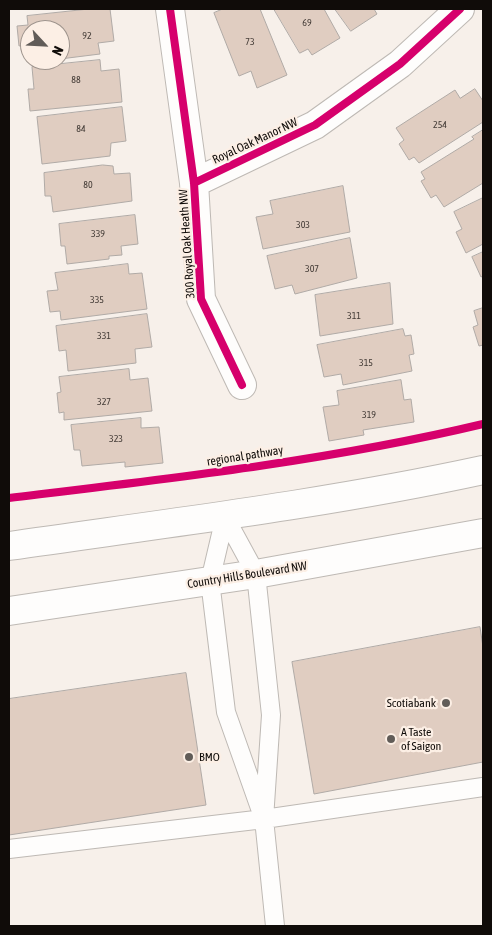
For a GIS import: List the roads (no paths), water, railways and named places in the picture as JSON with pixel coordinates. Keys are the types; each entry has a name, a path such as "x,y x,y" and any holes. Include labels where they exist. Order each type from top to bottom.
{"main road":[{"path":"170,9 194,182"},
{"name":"Royal Oak Manor NW","path":"194,182 314,126 400,64 460,9"},
{"name":"300 Royal Oak Heath NW","path":"194,182 201,299 242,385"},
{"path":"9,546 225,517 405,487 483,470"},
{"name":"Country Hills Boulevard NW","path":"9,611 256,574 483,532"}],"lane":[{"path":"225,517 256,574 271,715 264,819 275,926"},
{"path":"225,517 210,581 226,712 264,819"},
{"path":"9,850 264,819 483,786"}],"place":[{"name":"Scotiabank","path":"446,703"},
{"name":"A Taste of Saigon","path":"391,739"},
{"name":"BMO","path":"189,757"}]}
